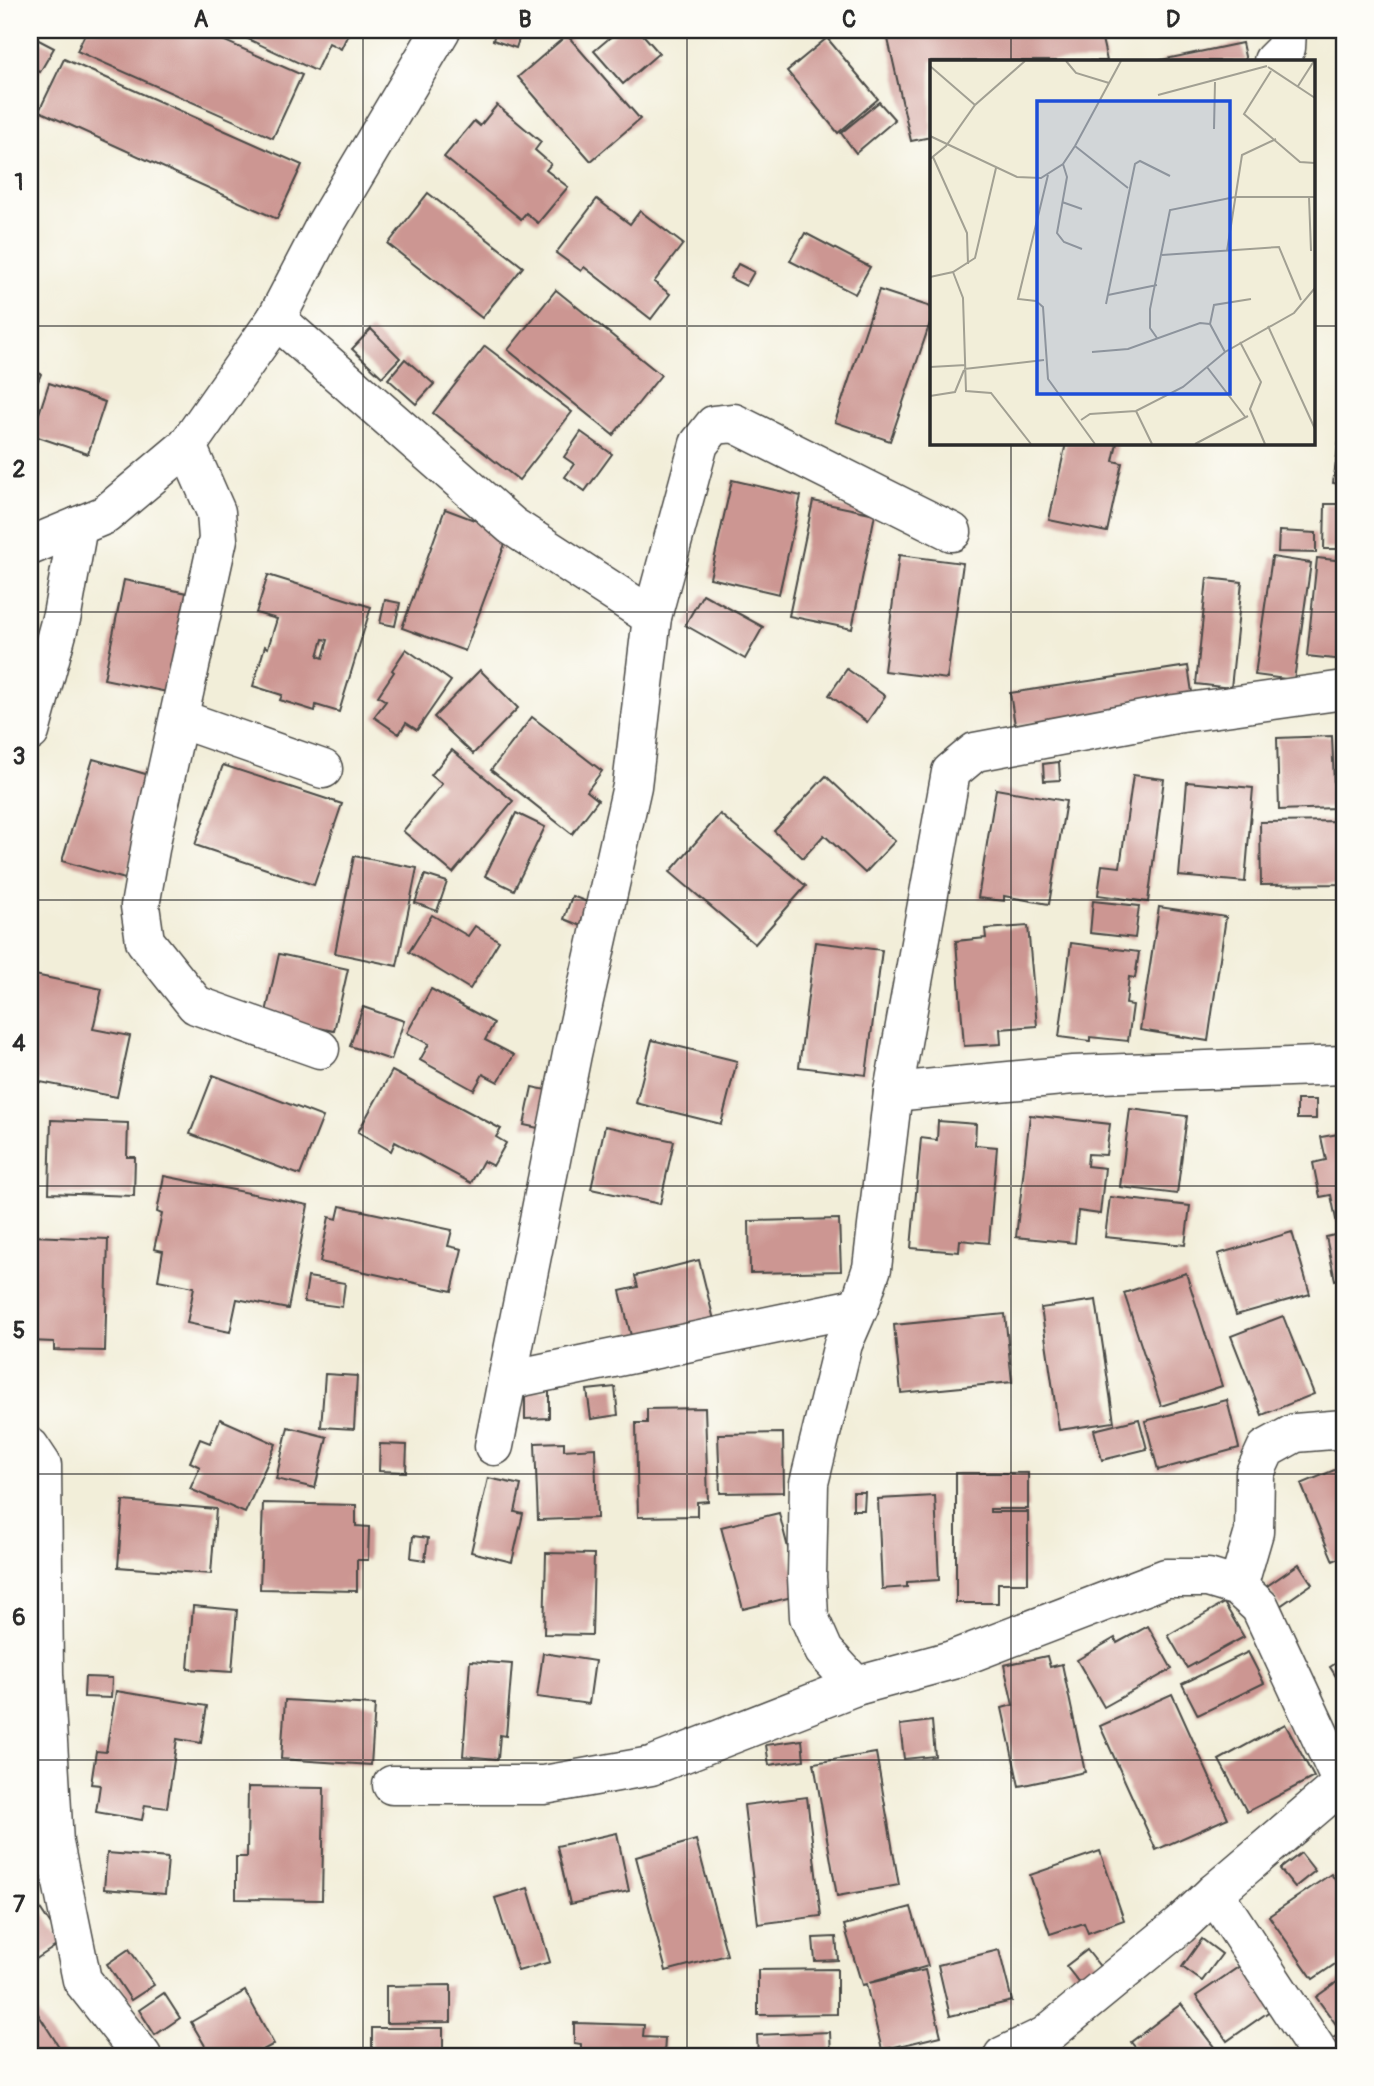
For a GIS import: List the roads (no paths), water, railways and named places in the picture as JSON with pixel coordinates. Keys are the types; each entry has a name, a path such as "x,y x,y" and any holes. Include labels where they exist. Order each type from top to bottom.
{"street":[{"path":"30,546 105,515 187,446 276,319 325,225 441,30"},
{"path":"1274,60 1286,48 1287,30"},
{"path":"276,319 512,526 652,617"},
{"path":"494,1446 572,1054 632,786 652,617 699,444 714,425 734,423 952,532"},
{"path":"187,446 216,512 218,539 152,838 141,905 145,941 196,1005 320,1049"},
{"path":"30,732 62,615 78,526"},
{"path":"856,1686 824,1651 809,1617 809,1483 842,1343 859,1307 872,1268 893,1092 951,772 975,752 1175,714 1344,690"},
{"path":"180,719 323,769"},
{"path":"893,1092 1073,1075 1344,1065"},
{"path":"508,1380 859,1307"},
{"path":"1238,1587 1254,1532 1255,1473 1266,1449 1295,1433 1344,1429"},
{"path":"30,1447 42,1465 42,1844 82,1980 142,2056"},
{"path":"393,1785 544,1785 651,1766 856,1686 952,1660 1166,1578 1208,1578 1238,1587 1260,1607 1343,1783 1179,1926 1045,2036 1003,2056"},
{"path":"1214,1893 1321,2056"}]}
